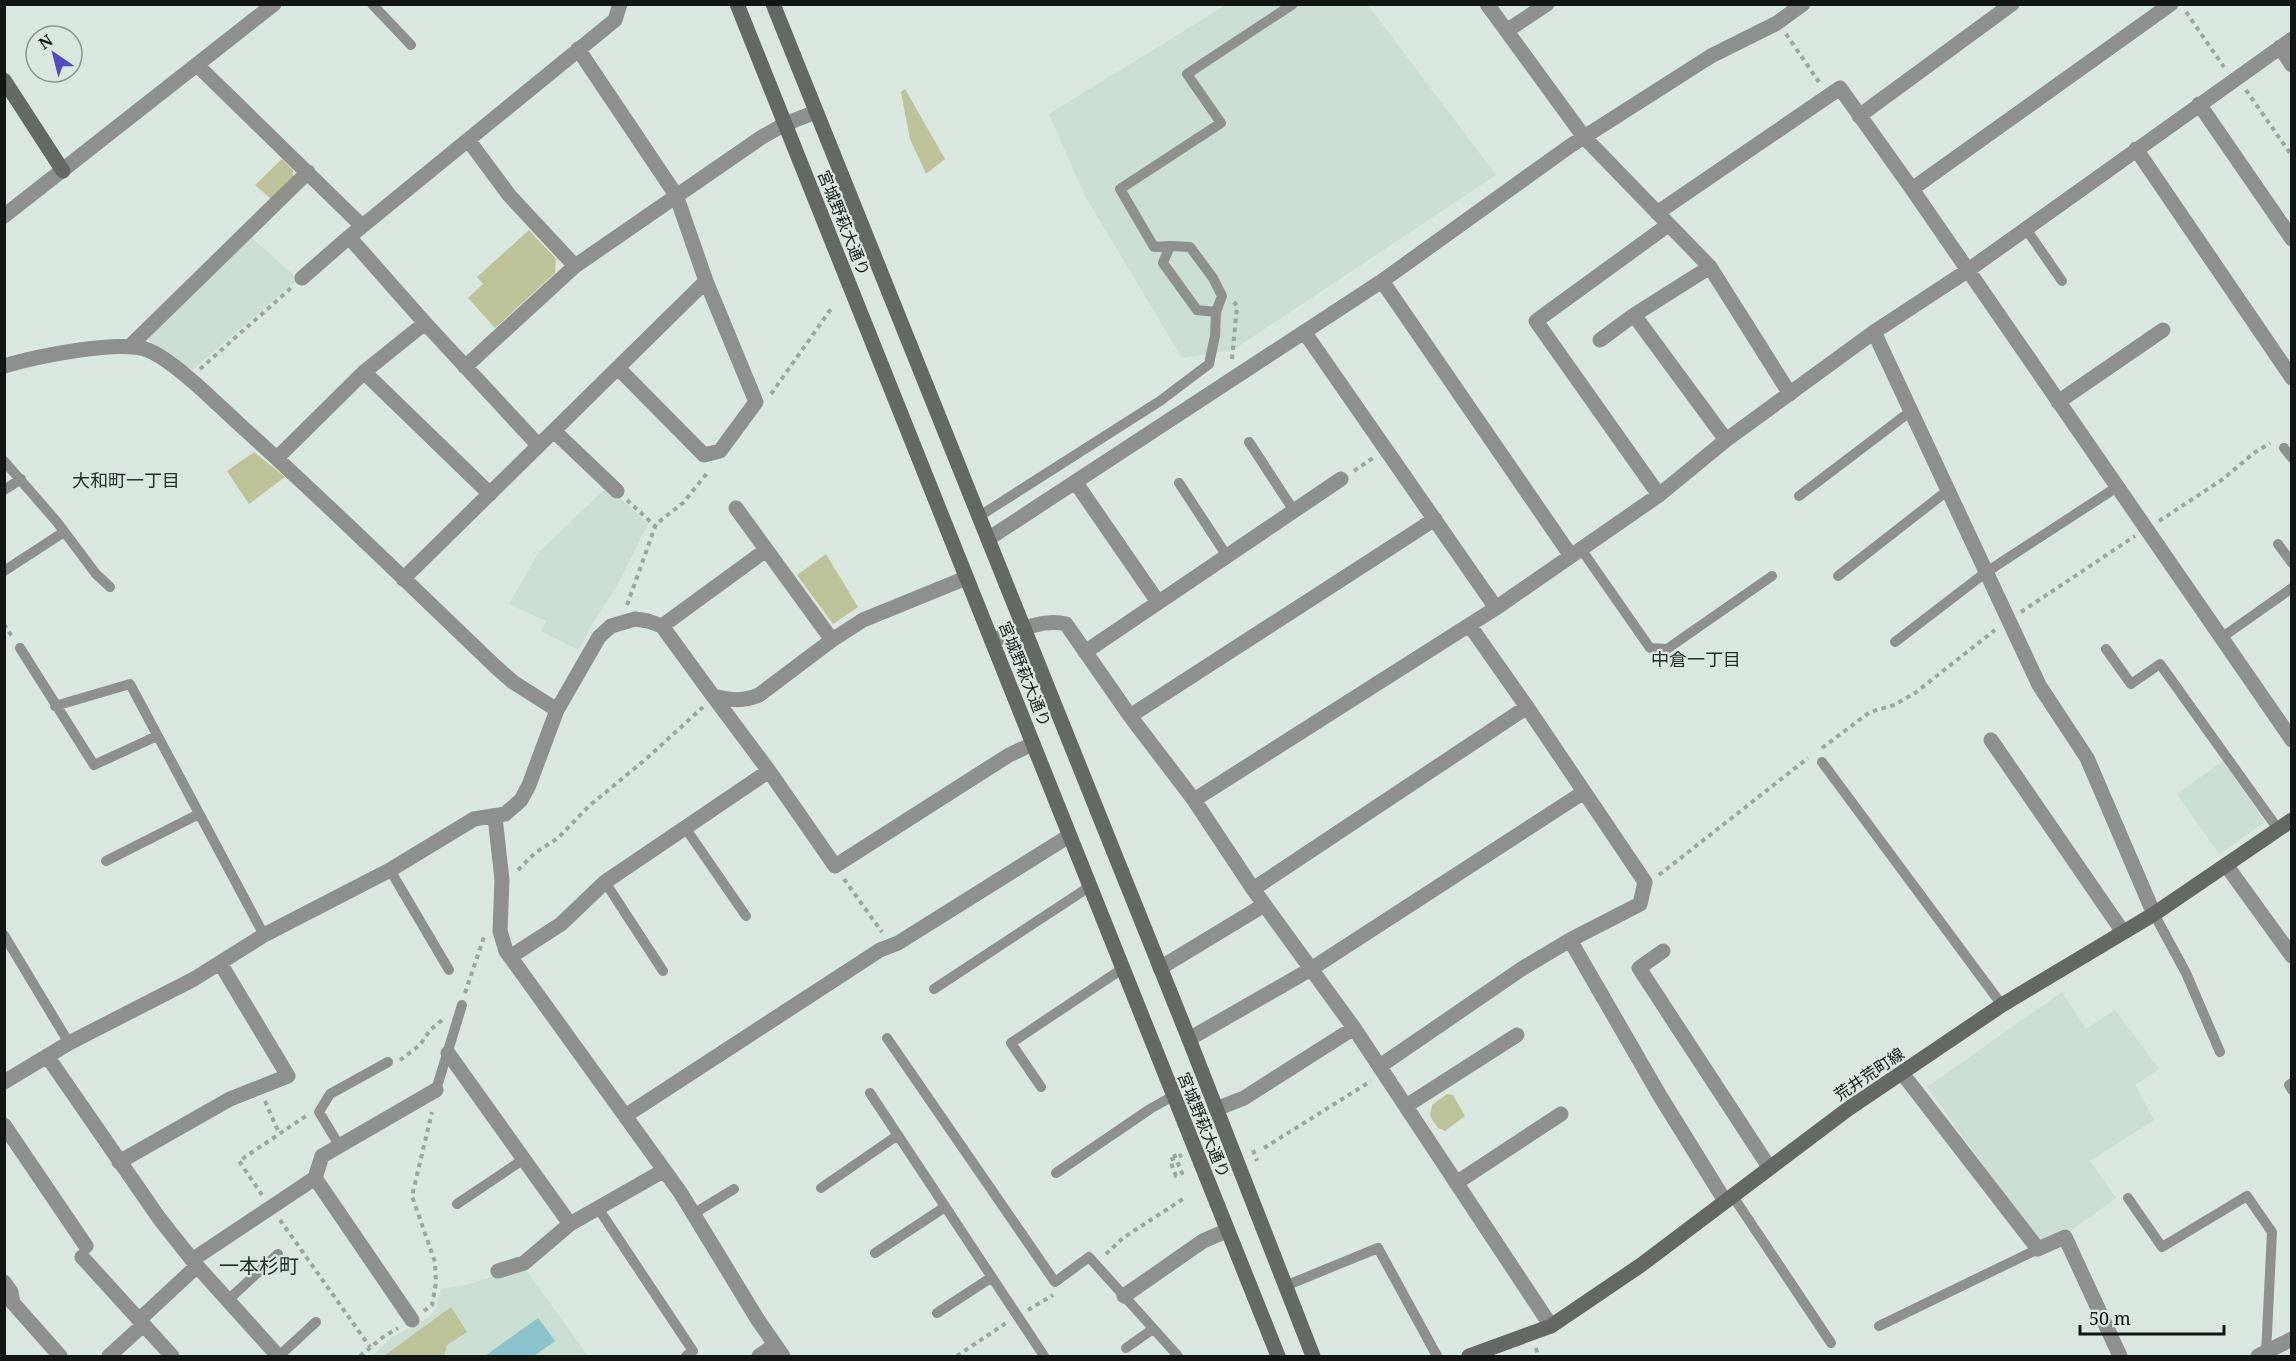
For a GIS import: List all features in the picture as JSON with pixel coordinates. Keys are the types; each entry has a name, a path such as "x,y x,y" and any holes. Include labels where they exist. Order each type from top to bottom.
{"street":[{"path":"302,278 362,226 615,20 620,4"},
{"name":"宮城野萩大通り","path":"737,4 1226,1231 1278,1356"},
{"name":"宮城野萩大通り","path":"773,4 1189,1039 1313,1356"},
{"path":"1488,4 1584,138 1710,267 1790,394"},
{"path":"1508,30 1546,4"},
{"path":"988,539 1305,333 1584,138 1711,56 1777,23 1803,4"},
{"path":"1859,116 2012,4"},
{"path":"1912,189 2171,4"},
{"path":"4,216 273,5"},
{"path":"1194,800 1496,609 1659,495 1725,440 1874,332 1967,272 2286,43 2292,65"},
{"path":"578,49 676,195 706,281 756,402 720,450 704,455 618,368"},
{"path":"198,66 362,226"},
{"path":"5,83 63,171"},
{"path":"1657,213 1840,88 2292,740"},
{"path":"2199,104 2292,239"},
{"path":"465,367 575,266 676,195 785,124 816,112"},
{"path":"469,141 509,195 575,266"},
{"path":"2136,149 2292,378"},
{"path":"130,346 308,172"},
{"path":"1659,495 1536,321 1668,225"},
{"path":"349,237 538,445"},
{"path":"1600,339 1710,267"},
{"path":"403,579 706,281"},
{"path":"1382,281 1576,553"},
{"path":"1634,315 1725,440"},
{"path":"277,458 364,372 425,323"},
{"path":"2058,402 2163,330"},
{"path":"1874,332 2039,685 2087,758 2154,914"},
{"path":"1305,333 1496,609"},
{"path":"4,366 95,349 130,346 159,356 277,458 513,682 557,710"},
{"path":"364,372 490,494"},
{"path":"554,431 617,491"},
{"path":"1085,652 1341,479"},
{"path":"1076,483 1158,603"},
{"path":"736,508 832,640"},
{"path":"1130,716 1435,519"},
{"path":"663,626 766,550"},
{"path":"713,696 735,701 748,700 759,695 832,640 874,615 966,578"},
{"path":"4,1082 69,1043 194,979 264,935 390,870 474,819 505,814 521,800 529,785 557,710 599,636 611,626 622,621 635,619 663,626 835,866 1009,755 1033,744"},
{"path":"992,641 1053,621 1066,624 1130,716 1194,800 1264,905 1354,1028 1551,1326"},
{"path":"1382,1070 1523,968 1640,903 1645,882 1470,626"},
{"path":"1253,889 1527,707"},
{"path":"1991,740 2123,932"},
{"path":"510,957 561,924 605,882 769,771"},
{"path":"1189,1039 1311,969 1584,792"},
{"path":"495,817 502,880 500,932 510,957 693,1214 779,1351 759,1356"},
{"name":"荒井荒町線","path":"1469,1356 1551,1326 1641,1265 1769,1167 1902,1073 2002,1005 2154,914 2292,820"},
{"path":"625,1116 880,950 892,946 1069,836"},
{"path":"2226,866 2292,956"},
{"path":"1160,968 1264,905"},
{"path":"1570,940 1660,1096 1729,1198"},
{"path":"1663,951 1639,968 1769,1167"},
{"path":"119,1162 230,1099 288,1076 220,963"},
{"path":"1216,1109 1244,1098 1354,1028"},
{"path":"1406,1106 1517,1035"},
{"path":"448,1053 570,1224"},
{"path":"47,1056 159,1218 195,1263 278,1356"},
{"path":"1902,1073 2038,1249 2065,1237 2120,1356"},
{"path":"110,1356 195,1263 315,1178 322,1156 436,1090"},
{"path":"1456,1183 1561,1114"},
{"path":"4,1125 84,1251 141,1323 172,1356"},
{"path":"498,1271 524,1263 570,1224 663,1171"},
{"path":"315,1178 412,1320"},
{"path":"1124,1296 1203,1241 1226,1231"},
{"path":"4,1282 11,1292 13,1303 60,1356"},
{"path":"2262,1355 2292,1339"}],"lane":[{"path":"372,4 411,45"},
{"path":"978,517 1160,401 1209,364 1215,336 1216,312 1222,296 1213,278 1190,247 1154,247 1120,189 1221,123 1187,74 1293,4"},
{"path":"2026,229 2062,281"},
{"path":"1170,246 1163,263 1197,310 1216,312"},
{"path":"1799,496 1911,411"},
{"path":"1249,442 1294,511"},
{"path":"2284,448 2292,458"},
{"path":"4,461 21,479 96,574 110,587"},
{"path":"4,490 21,479"},
{"path":"1179,483 1227,556"},
{"path":"1895,642 1985,573 2117,487"},
{"path":"1838,576 1947,491"},
{"path":"4,571 64,532"},
{"path":"2278,544 2292,563"},
{"path":"1576,553 1650,648 1667,649 1772,576"},
{"path":"2221,638 2292,588"},
{"path":"20,648 94,765 157,735"},
{"path":"2106,649 2131,684 2160,664 2278,829"},
{"path":"55,706 130,684 264,935"},
{"path":"1822,762 2002,1005"},
{"path":"106,861 199,814"},
{"path":"686,829 746,916"},
{"path":"390,870 449,970"},
{"path":"605,882 663,971"},
{"path":"934,989 1089,887"},
{"path":"2154,914 2186,973 2220,1052"},
{"path":"4,935 69,1043"},
{"path":"1041,1087 1011,1043 1122,969"},
{"path":"436,1090 462,1005"},
{"path":"887,1038 1055,1282 1089,1257 1178,1356"},
{"path":"339,1145 319,1112 330,1094 388,1062"},
{"path":"2292,1083 2289,1085 2292,1090"},
{"path":"870,1094 1044,1356"},
{"path":"1056,1173 1173,1096"},
{"path":"821,1188 898,1135"},
{"path":"457,1204 524,1159"},
{"path":"693,1214 734,1189"},
{"path":"2128,1198 2162,1247 2247,1196 2272,1232 2262,1355"},
{"path":"1729,1198 1831,1343"},
{"path":"875,1253 945,1207"},
{"path":"598,1208 693,1352 686,1356"},
{"path":"1286,1286 1378,1248 1437,1356"},
{"path":"1879,1326 2038,1249"},
{"path":"228,1300 278,1254"},
{"path":"937,1313 992,1277"},
{"path":"278,1356 316,1322"},
{"path":"1126,1348 1153,1329"}],"path":[{"path":"2180,4 2220,63 2246,89 2292,156"},
{"path":"1777,23 1830,95"},
{"path":"188,379 302,278"},
{"path":"756,402 768,399 831,309"},
{"path":"1641,901 1650,894 1659,875 1775,783 1870,712 1894,705 1916,693 1958,657 2042,596 2223,479 2254,453 2273,442"},
{"path":"1341,479 1386,449"},
{"path":"622,621 655,526 683,503 711,469 720,450"},
{"path":"617,491 655,526"},
{"path":"502,880 516,873 536,853 558,838 589,806 672,736 713,696"},
{"path":"835,866 892,946"},
{"path":"388,1062 398,1062 420,1045 430,1029 462,1005"},
{"path":"1264,1148 1382,1070"},
{"path":"260,1087 279,1133"},
{"path":"360,1356 383,1337 432,1305 436,1283 435,1262 412,1196 436,1090"},
{"path":"319,1112 309,1114 239,1161 370,1347"},
{"path":"1171,1161 1176,1176 1182,1173 1174,1154"},
{"path":"1095,1264 1123,1238 1186,1197"}],"shaded area":[{"path":"1226,5 1368,5 1496,175 1233,350 1182,358 1084,194 1049,114"},
{"path":"251,237 298,279 191,371 149,340 147,336"},
{"path":"608,486 648,524 615,589 592,624 579,650 541,631 546,621 509,604 538,553"},
{"path":"2223,761 2265,822 2219,854 2177,794"},
{"path":"2062,992 2086,1029 2115,1010 2159,1069 2135,1085 2154,1120 2090,1161 2116,1198 2066,1234 2062,1229 2040,1244 1927,1087"},
{"path":"524,1267 588,1356 372,1356 392,1337 430,1317 436,1308 441,1289 466,1285"}],"green space":[{"path":"905,89 945,159 926,174 910,139 901,92"},
{"path":"282,159 293,170 293,178 271,199 255,185"},
{"path":"529,230 556,259 555,273 495,328 468,298 483,284 477,277"},
{"path":"254,452 285,477 249,504 227,471"},
{"path":"826,554 858,607 833,624 797,575"},
{"path":"1447,1094 1453,1095 1465,1116 1445,1131 1438,1128 1430,1116 1432,1105"},
{"path":"451,1307 467,1332 447,1345 444,1356 384,1356"}],"water":[{"path":"538,1318 555,1341 534,1356 485,1356"}],"district":[{"name":"大和町一丁目","path":"126,481"},
{"name":"中倉一丁目","path":"1696,660"},
{"name":"一本杉町","path":"259,1266"}]}
